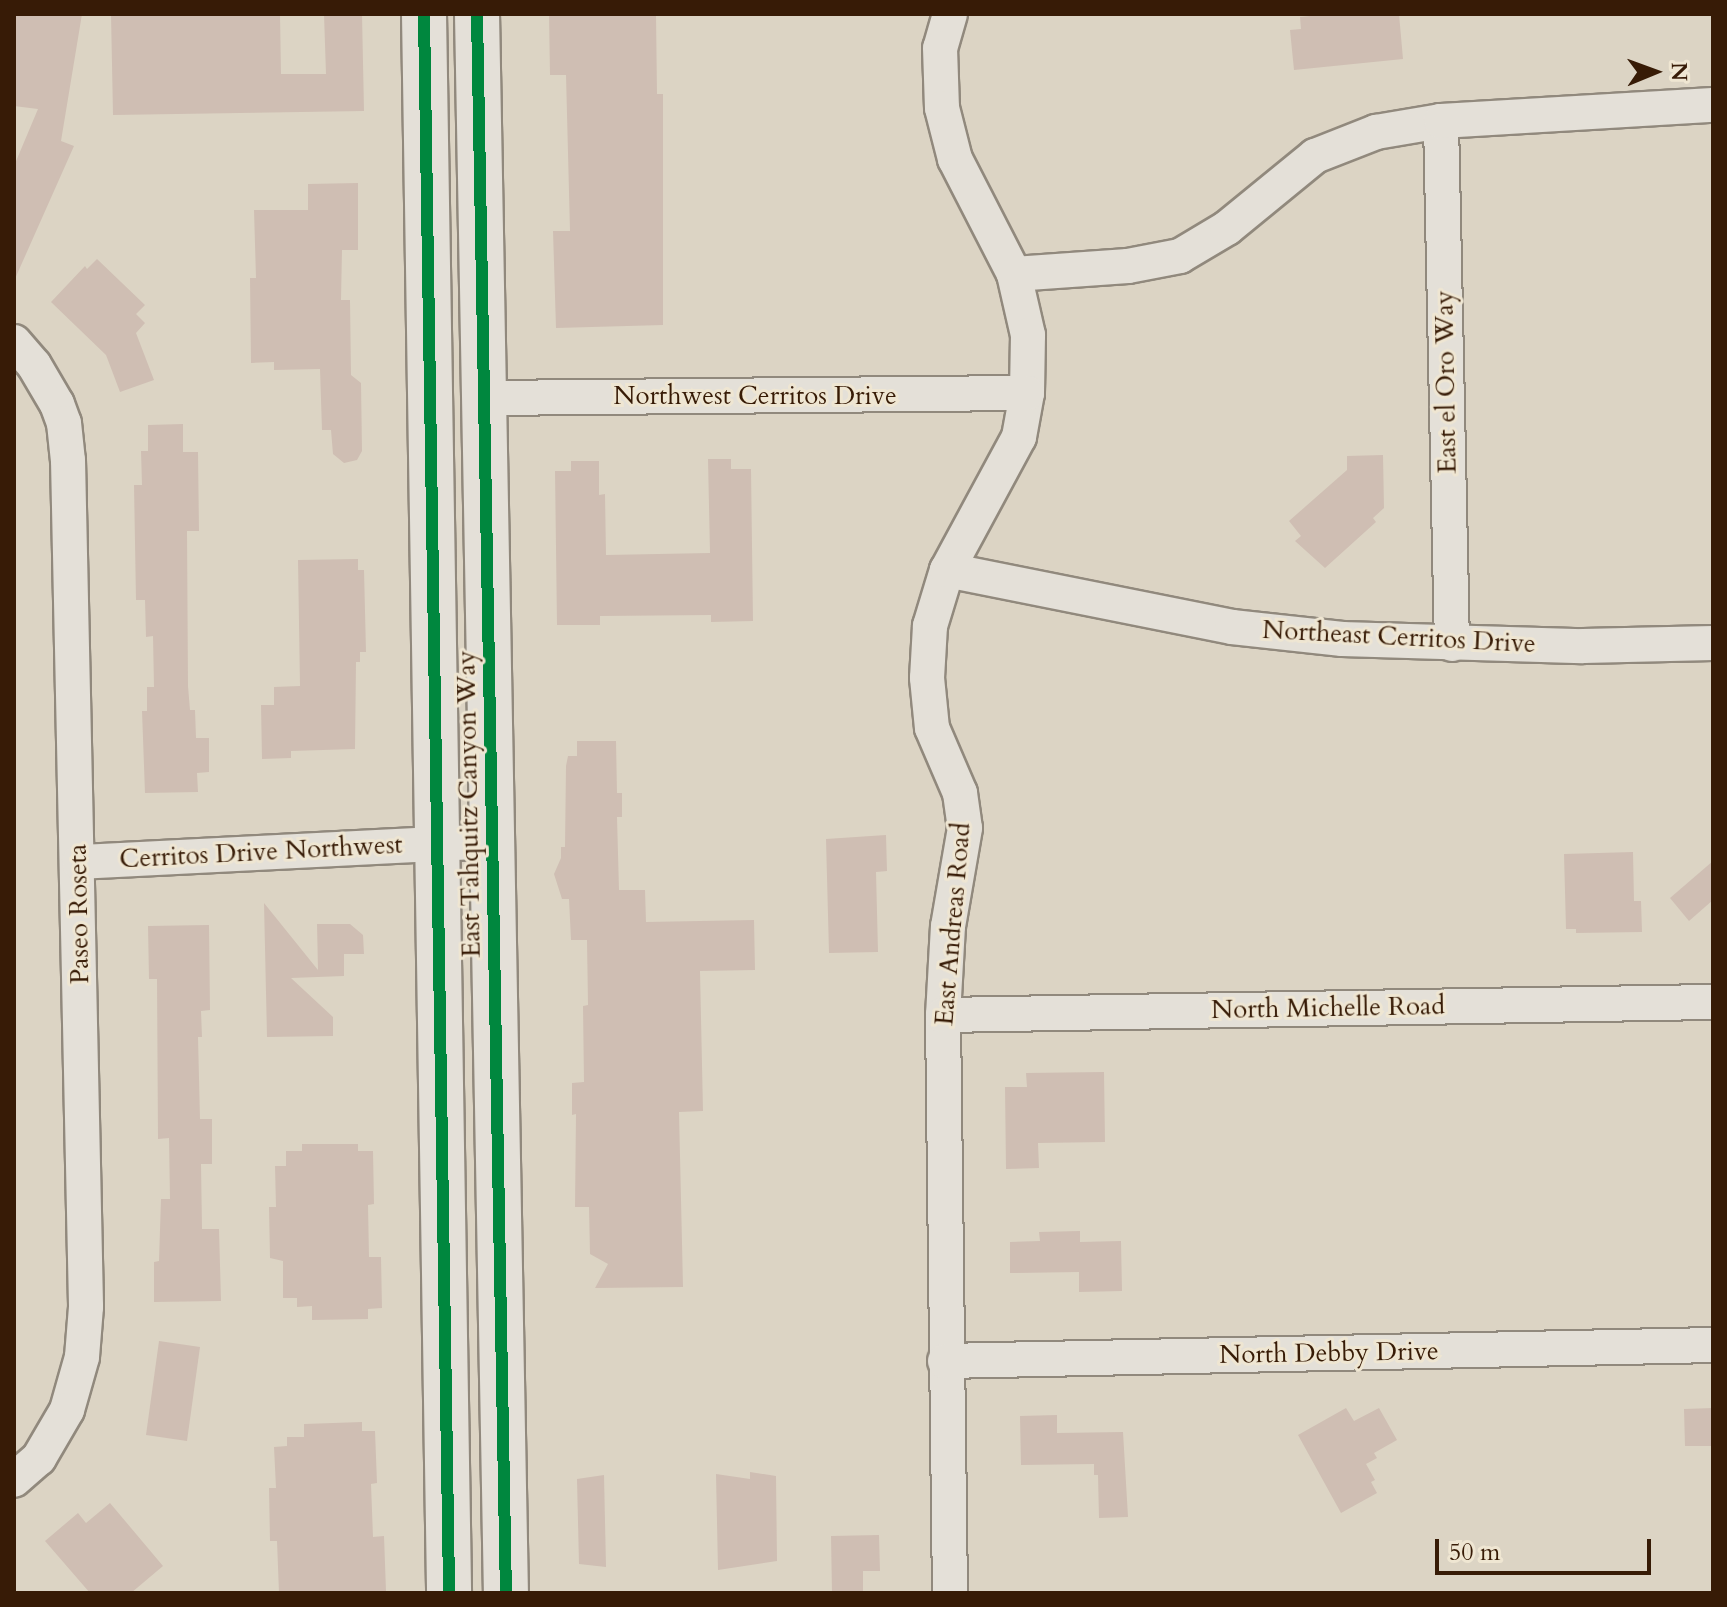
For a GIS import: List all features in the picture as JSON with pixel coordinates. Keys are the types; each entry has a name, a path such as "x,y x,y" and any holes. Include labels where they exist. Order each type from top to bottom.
{"main road":[{"name":"East Tahquitz Canyon Way","path":"424,14 449,1593"},
{"name":"East Tahquitz Canyon Way","path":"477,14 506,1593"}],"street":[{"name":"East Andreas Road","path":"950,14 940,48 942,108 955,159 1014,274 1028,335 1027,393 1019,437 947,570 930,626 927,678 932,728 960,793 965,828 948,926 943,1015 950,1593"},
{"path":"1014,274 1128,266 1180,256 1227,228 1315,156 1376,132 1441,121 1713,105"},
{"name":"East el Oro Way","path":"1441,121 1452,644"},
{"name":"Paseo Roseta","path":"14,342 34,365 64,423 79,862 86,1307 82,1357 67,1410 39,1458 14,1480"},
{"name":"Northwest Cerritos Drive","path":"484,398 1027,393"},
{"name":"Northeast Cerritos Drive","path":"947,570 1232,627 1342,639 1452,644 1713,643"},
{"name":"Cerritos Drive Northwest","path":"79,862 492,841"},
{"name":"North Michelle Road","path":"943,1015 1713,1002"},
{"name":"North Debby Drive","path":"945,1361 1713,1345"}],"building":[{"path":"14,14 82,14 61,141 74,146 14,281 14,166 38,109 14,106"},
{"path":"111,14 280,14 281,74 326,74 324,14 362,14 364,111 113,115"},
{"path":"549,14 656,14 657,94 663,94 663,325 556,328 553,231 570,231 566,75 550,75"},
{"path":"1399,14 1403,59 1294,70 1290,30 1301,29 1300,17"},
{"path":"358,183 358,250 342,250 341,300 350,300 351,375 361,383 362,451 357,460 344,463 333,454 331,430 322,430 320,369 274,370 274,362 251,363 250,278 256,278 254,210 308,210 308,184"},
{"path":"97,259 145,305 136,314 145,323 136,333 154,380 120,392 106,355 51,302 85,266 87,269"},
{"path":"183,424 183,452 198,452 199,531 187,531 188,686 190,710 195,710 196,738 209,738 209,772 197,773 198,792 145,793 142,711 147,711 147,687 154,687 153,636 146,637 145,600 136,600 134,485 142,485 141,451 148,451 148,425"},
{"path":"1383,455 1384,508 1373,518 1376,522 1325,568 1295,541 1301,536 1289,521 1347,470 1347,456"},
{"path":"708,459 731,459 731,469 751,469 753,621 711,622 711,615 600,616 600,625 557,625 555,471 571,471 571,461 599,461 599,495 605,494 606,555 710,553"},
{"path":"358,559 358,570 364,570 366,652 360,652 360,662 356,662 355,749 291,751 291,758 262,759 261,705 274,705 274,687 300,686 298,560"},
{"path":"577,741 616,741 617,793 622,793 622,817 617,817 619,890 645,890 646,922 754,920 755,970 700,971 703,1111 679,1112 683,1287 595,1288 608,1264 590,1254 589,1207 575,1207 576,1114 572,1115 572,1083 584,1082 583,1006 588,1005 587,940 571,940 569,899 562,899 554,874 561,858 561,847 565,847 566,766 568,756 577,756"},
{"path":"886,835 887,871 876,872 878,952 829,953 826,839"},
{"path":"1633,852 1634,901 1641,901 1642,932 1576,933 1576,929 1566,929 1564,854"},
{"path":"1713,861 1713,900 1689,921 1670,898"},
{"path":"264,903 318,970 317,924 350,924 363,935 364,954 344,954 344,976 291,978 333,1017 333,1036 267,1037"},
{"path":"209,925 210,1010 201,1011 202,1037 198,1037 200,1119 212,1119 212,1164 201,1164 202,1229 219,1229 221,1301 154,1302 154,1262 159,1261 161,1199 170,1199 169,1138 158,1139 157,979 149,979 148,926"},
{"path":"1104,1072 1105,1142 1038,1143 1039,1168 1006,1169 1005,1087 1027,1087 1026,1073"},
{"path":"302,1144 358,1144 358,1151 373,1151 374,1204 368,1205 369,1257 381,1257 382,1308 368,1309 368,1319 312,1320 312,1306 297,1307 297,1298 283,1298 283,1261 270,1258 269,1207 276,1207 275,1166 286,1166 286,1151 302,1151"},
{"path":"1080,1231 1080,1242 1121,1241 1122,1291 1079,1292 1079,1272 1010,1273 1010,1242 1040,1241 1039,1232"},
{"path":"159,1341 200,1347 187,1441 146,1435"},
{"path":"1346,1408 1354,1421 1379,1408 1397,1440 1374,1453 1377,1458 1366,1464 1375,1480 1371,1482 1377,1493 1341,1513 1298,1435"},
{"path":"1713,1408 1713,1446 1685,1446 1684,1409"},
{"path":"1057,1415 1057,1433 1123,1432 1128,1517 1099,1518 1098,1475 1094,1475 1094,1464 1021,1465 1020,1416"},
{"path":"362,1422 362,1431 375,1431 377,1483 371,1484 373,1537 384,1536 386,1591 279,1593 277,1541 270,1541 269,1488 276,1488 274,1447 287,1446 287,1437 304,1437 304,1424"},
{"path":"750,1472 776,1476 777,1561 718,1570 716,1474 750,1479"},
{"path":"604,1475 606,1567 579,1564 577,1479"},
{"path":"110,1503 163,1566 131,1593 90,1593 45,1541 78,1513 86,1523"},
{"path":"879,1535 880,1571 863,1571 863,1593 832,1593 831,1536"}],"cycle path":[{"path":"424,14 449,1593"},
{"path":"477,14 506,1593"}]}
